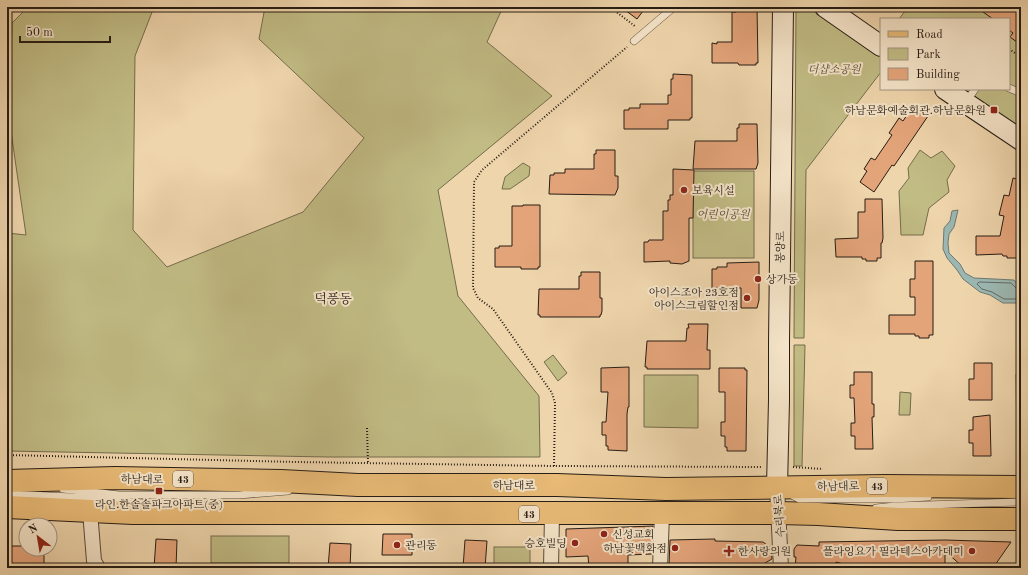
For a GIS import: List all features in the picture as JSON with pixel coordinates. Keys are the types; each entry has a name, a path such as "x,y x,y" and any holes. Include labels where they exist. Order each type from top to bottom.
{"main road":[{"name":"하남대로","path":"7,482 115,478 281,481 358,485 557,485 666,489 886,486 1021,487"},
{"name":"43","path":"7,507 90,511 240,513 818,514 898,519 1021,519"}],"street":[{"name":"봉양로","path":"777,487 780,400 779,342 783,7"},
{"path":"831,9 880,45"},
{"path":"949,90 970,96 1021,140"},
{"name":"수리북로","path":"777,487 779,514 778,566"},
{"path":"90,511 94,561 98,568"},
{"path":"551,568 552,514"},
{"path":"660,568 662,514"}],"lane":[{"path":"634,41 674,7"},
{"path":"1010,88 1021,93"},
{"path":"7,482 48,488 119,495 240,495 295,491"},
{"path":"303,490 358,485"},
{"path":"777,487 799,499 894,499 934,496"},
{"path":"956,493 977,487"},
{"path":"7,494 94,498 148,503"},
{"path":"818,514 895,506 1021,502"},
{"path":"171,506 240,513"}],"path":[{"path":"610,7 644,32"},
{"path":"554,466 555,403 552,393 493,310 478,298 473,288 474,182 482,170 634,41"},
{"path":"1010,50 1021,57"},
{"path":"367,428 368,463"},
{"path":"7,456 554,466 759,467"}],"green space":[{"path":"28,7 154,7 135,56 133,230 167,267 303,212 364,138 259,39 265,7 503,7 487,42 552,96 438,190 458,296 539,396 540,457 328,457 7,451 7,233 26,235 9,118 12,23"},
{"name":"더샵소공원","path":"796,7 812,7 880,54 880,73 806,170 804,338 794,338"},
{"path":"908,7 1021,7 1021,135 955,90 1010,90 1010,18 900,18"},
{"path":"920,150 931,158 942,151 955,166 947,180 949,192 929,208 923,235 901,235 899,191 909,178 908,168"},
{"path":"523,163 530,167 529,176 510,189 502,189 505,177"},
{"name":"어린이공원","path":"693,171 754,171 754,258 693,258"},
{"path":"794,345 805,345 802,466 794,466"},
{"path":"553,355 567,373 558,381 544,362"},
{"path":"1016,374 1021,374 1021,440 1017,440"},
{"path":"644,375 698,375 698,428 644,427"},
{"path":"900,392 911,393 910,415 899,415"},
{"path":"211,536 289,536 289,563 211,563"},
{"path":"494,547 530,547 530,566 494,566"}],"water":[{"path":"958,210 954,227 949,234 949,253 960,264 965,273 974,278 1014,280 1021,294 1017,303 1003,303 990,295 980,292 963,279 947,258 943,249 944,228 950,221 952,211"}],"building":[{"path":"621,7 646,7 637,19"},
{"path":"736,7 757,7 758,63 756,63 756,65 712,63 712,43 717,44 717,42 732,42 732,12 736,12"},
{"path":"976,7 1021,7 1021,45 1010,37 1013,33 1010,31 1010,18 992,18"},
{"path":"673,74 692,75 692,118 690,118 690,120 668,120 668,129 624,129 624,110 629,110 629,108 640,108 640,104 668,104 668,95 671,95 671,79 673,79"},
{"path":"913,106 928,116 894,166 892,165 874,192 860,182 867,171 864,169 871,158 875,160 892,135 889,133 899,118 903,121"},
{"path":"739,124 757,124 758,163 756,169 693,169 695,141 737,141 737,128 739,128"},
{"path":"596,150 615,150 615,176 618,176 618,188 615,195 549,194 550,175 554,175 554,173 565,173 565,169 594,169 594,154 596,154"},
{"path":"673,169 694,170 693,218 689,218 689,261 682,264 670,263 670,261 644,262 644,242 648,242 649,240 663,240 663,211 668,211 668,200 670,200 670,195 673,195"},
{"path":"1013,178 1021,180 1021,226 1018,240 1021,240 1021,255 1017,255 1017,258 1007,258 1007,256 1003,256 1002,254 976,255 976,236 1000,236 1004,216 999,215 1004,195 1009,196"},
{"path":"865,199 882,199 883,238 881,243 881,258 877,258 877,261 866,261 866,259 862,259 862,257 836,257 835,239 858,238 858,212 865,212"},
{"path":"540,205 540,267 538,267 538,269 521,269 521,267 495,267 495,248 499,248 499,246 512,246 512,206"},
{"path":"915,261 933,261 933,335 929,335 929,338 919,338 919,336 915,336 915,334 889,334 889,315 915,315 915,297 910,297 910,279 915,279"},
{"path":"759,262 759,300 757,308 741,308 741,288 712,288 712,269 717,269 717,267 727,267 727,263"},
{"path":"581,272 600,272 600,298 602,298 602,311 600,317 540,317 540,315 538,315 539,289 579,289 579,276 581,276"},
{"path":"688,324 708,324 707,350 710,350 710,369 647,369 647,367 645,367 647,341 686,341 687,328 689,328"},
{"path":"974,363 992,363 992,400 969,400 969,379 974,379"},
{"path":"629,367 627,451 608,450 608,446 606,446 606,435 602,435 602,422 606,422 608,392 601,392 601,368"},
{"path":"719,368 745,368 745,370 747,370 746,451 727,451 727,447 725,447 725,436 721,436 721,422 725,422 725,392 719,392"},
{"path":"854,372 872,372 872,404 874,404 874,417 872,417 873,449 855,449 855,436 851,436 851,423 855,423 854,398 850,398 850,385 854,385"},
{"path":"990,415 991,456 973,456 973,443 969,443 969,430 973,430 973,417"},
{"path":"653,526 652,554 628,555 628,568 589,568 588,556 566,557 566,529"},
{"name":"관리동","path":"383,534 412,534 412,555 382,555"},
{"path":"156,539 177,540 176,568 154,568"},
{"path":"715,539 715,541 763,542 771,548 772,559 765,563 765,566 692,568 692,564 669,565 670,540"},
{"path":"465,540 487,541 485,568 463,568"},
{"path":"945,540 1011,542 993,568 964,568 945,551 945,568 858,568 836,562 836,568 795,568 796,557 794,557 794,549 797,545 819,546 819,542"},
{"path":"330,543 351,544 350,568 328,568"},
{"path":"7,546 18,546 18,557 44,557 44,568 7,568"}],"place":[{"name":"하남문화예술회관.하남문화원","path":"994,110"},
{"name":"보육시설","path":"684,190"},
{"name":"상가동","path":"758,279"},
{"name":"아이스조아 23호점 아이스크림할인점","path":"747,298"},
{"name":"라인.한솔솔파크아파트(중)","path":"159,491"},
{"name":"신성교회","path":"604,534"},
{"name":"승호빌딩","path":"575,543"},
{"name":"관리동","path":"397,545"},
{"name":"하남꽃백화점","path":"675,548"},
{"name":"한사랑의원","path":"729,551"},
{"name":"플라잉요가 필라테스아카데미","path":"972,551"}],"district":[{"name":"덕풍동","path":"333,298"}]}
